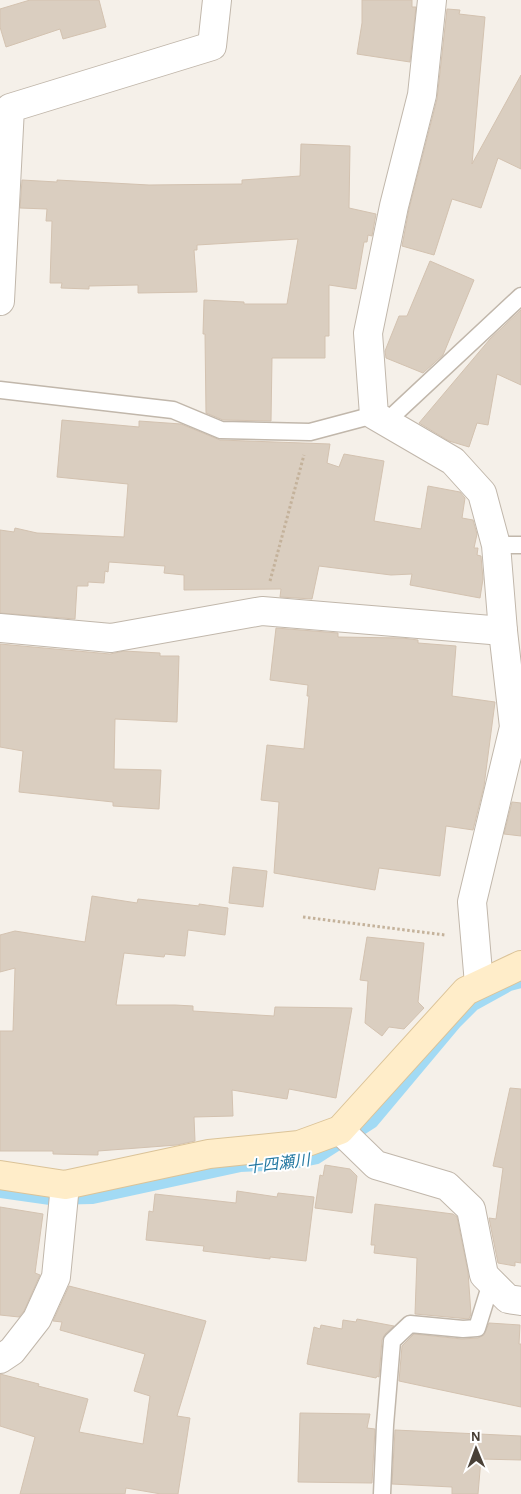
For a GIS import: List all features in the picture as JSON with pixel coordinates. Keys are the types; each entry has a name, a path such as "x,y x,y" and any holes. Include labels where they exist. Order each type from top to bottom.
{"street":[{"path":"0,300 10,108 212,46 217,0"},
{"path":"432,0 422,95 394,206 368,333 380,419 453,461 482,493 508,545 503,631 514,727 472,902 479,984"},
{"path":"0,628 111,638 262,611 503,631"},
{"path":"0,1175 65,1184 209,1154 299,1145 340,1130 466,991 521,965"},
{"path":"340,1130 376,1165 448,1186 471,1209 484,1275 508,1299 521,1301"},
{"path":"0,1358 12,1351 37,1319 56,1277 65,1184"}],"lane":[{"path":"0,390 173,410 221,430 310,432 380,419 521,296"},
{"path":"382,1494 385,1425 392,1341 410,1324 463,1329 477,1328 491,1282"}],"path":[{"path":"262,611 310,432"},
{"path":"303,917 475,939"}],"building":[{"path":"30,0 99,0 106,27 63,39 60,29 6,47 0,27 0,9"},
{"path":"362,0 412,0 412,7 416,7 410,62 357,54 362,23"},
{"path":"447,9 460,10 459,14 485,17 472,164 521,75 521,169 498,158 481,208 452,199 434,255 402,246 409,209 437,99"},
{"path":"301,144 350,146 349,208 376,214 372,236 368,235 367,242 364,242 356,289 329,285 329,336 325,336 325,358 272,358 271,421 223,420 206,413 205,334 203,334 204,300 244,302 244,304 287,304 298,239 197,245 197,250 194,250 197,292 138,293 138,285 89,286 89,289 61,288 62,283 50,283 52,221 46,221 47,209 20,208 22,180 149,185 242,184 242,180 300,176"},
{"path":"430,261 474,280 443,355 423,373 386,358 385,351 399,316 407,316"},
{"path":"521,310 521,385 497,374 488,425 477,423 469,447 449,441 419,423 490,339"},
{"path":"62,420 139,427 139,421 181,424 220,440 330,444 327,463 339,467 344,454 384,461 374,521 421,529 428,486 460,492 465,498 462,518 473,520 477,534 474,548 478,548 477,555 481,556 483,579 480,598 410,585 412,574 391,575 319,566 312,599 280,597 281,589 184,590 184,575 164,573 165,566 109,562 108,572 105,571 104,583 88,582 88,586 77,586 75,619 0,613 0,530 14,532 15,528 37,533 124,537 128,484 57,477"},
{"path":"276,628 338,633 338,637 402,638 418,640 418,643 456,646 452,696 495,702 484,786 473,830 446,826 440,876 379,868 375,890 274,873 279,802 261,800 267,745 304,749 309,696 307,696 308,685 270,680"},
{"path":"0,644 110,654 124,651 160,653 160,656 179,656 177,722 115,719 114,769 161,770 159,809 113,806 113,802 19,792 23,751 0,747"},
{"path":"512,802 521,803 521,836 504,834"},
{"path":"233,867 267,871 263,907 229,903"},
{"path":"92,896 137,903 138,899 228,908 225,935 188,930 185,956 165,954 164,957 124,953 116,1005 193,1006 193,1011 274,1016 275,1007 352,1008 336,1098 289,1089 287,1099 232,1090 233,1116 194,1117 195,1141 177,1145 98,1151 98,1155 53,1154 53,1151 0,1151 0,1031 13,1031 15,968 0,972 0,935 15,931 85,942"},
{"path":"367,937 424,943 418,1002 424,1008 404,1029 389,1027 382,1036 365,1023 368,981 360,980"},
{"path":"510,1088 521,1089 521,1263 515,1262 515,1266 498,1263 489,1218 496,1219 503,1168 493,1166"},
{"path":"325,1165 350,1169 357,1176 352,1213 315,1208 320,1175 323,1176"},
{"path":"237,1191 277,1197 278,1193 314,1197 306,1261 203,1251 204,1246 146,1240 149,1211 153,1212 155,1194 236,1203"},
{"path":"375,1204 453,1214 457,1217 468,1272 471,1314 469,1319 415,1314 417,1258 374,1253 375,1245 371,1245"},
{"path":"0,1207 43,1214 35,1273 40,1275 24,1311 19,1317 0,1315"},
{"path":"69,1286 206,1321 177,1416 190,1418 178,1494 161,1494 126,1488 125,1494 20,1494 35,1437 0,1426 0,1374 88,1399 79,1432 143,1444 150,1396 134,1391 145,1354 60,1330 62,1322 53,1321"},
{"path":"357,1319 394,1326 385,1334 382,1340 379,1377 377,1376 376,1378 307,1364 314,1327 320,1329 321,1325 342,1329 343,1320 356,1322"},
{"path":"489,1323 520,1325 521,1407 399,1381 402,1346 414,1334 462,1339 478,1338 484,1335"},
{"path":"300,1413 370,1414 367,1428 375,1429 372,1483 298,1482"},
{"path":"395,1430 521,1436 521,1460 481,1459 478,1494 452,1494 452,1487 392,1484"}],"waterway":[{"name":"十四瀬川","path":"0,1193 50,1200 92,1199 240,1167 288,1165 317,1159 373,1123 456,1024 474,1006 510,986 521,983"}]}
